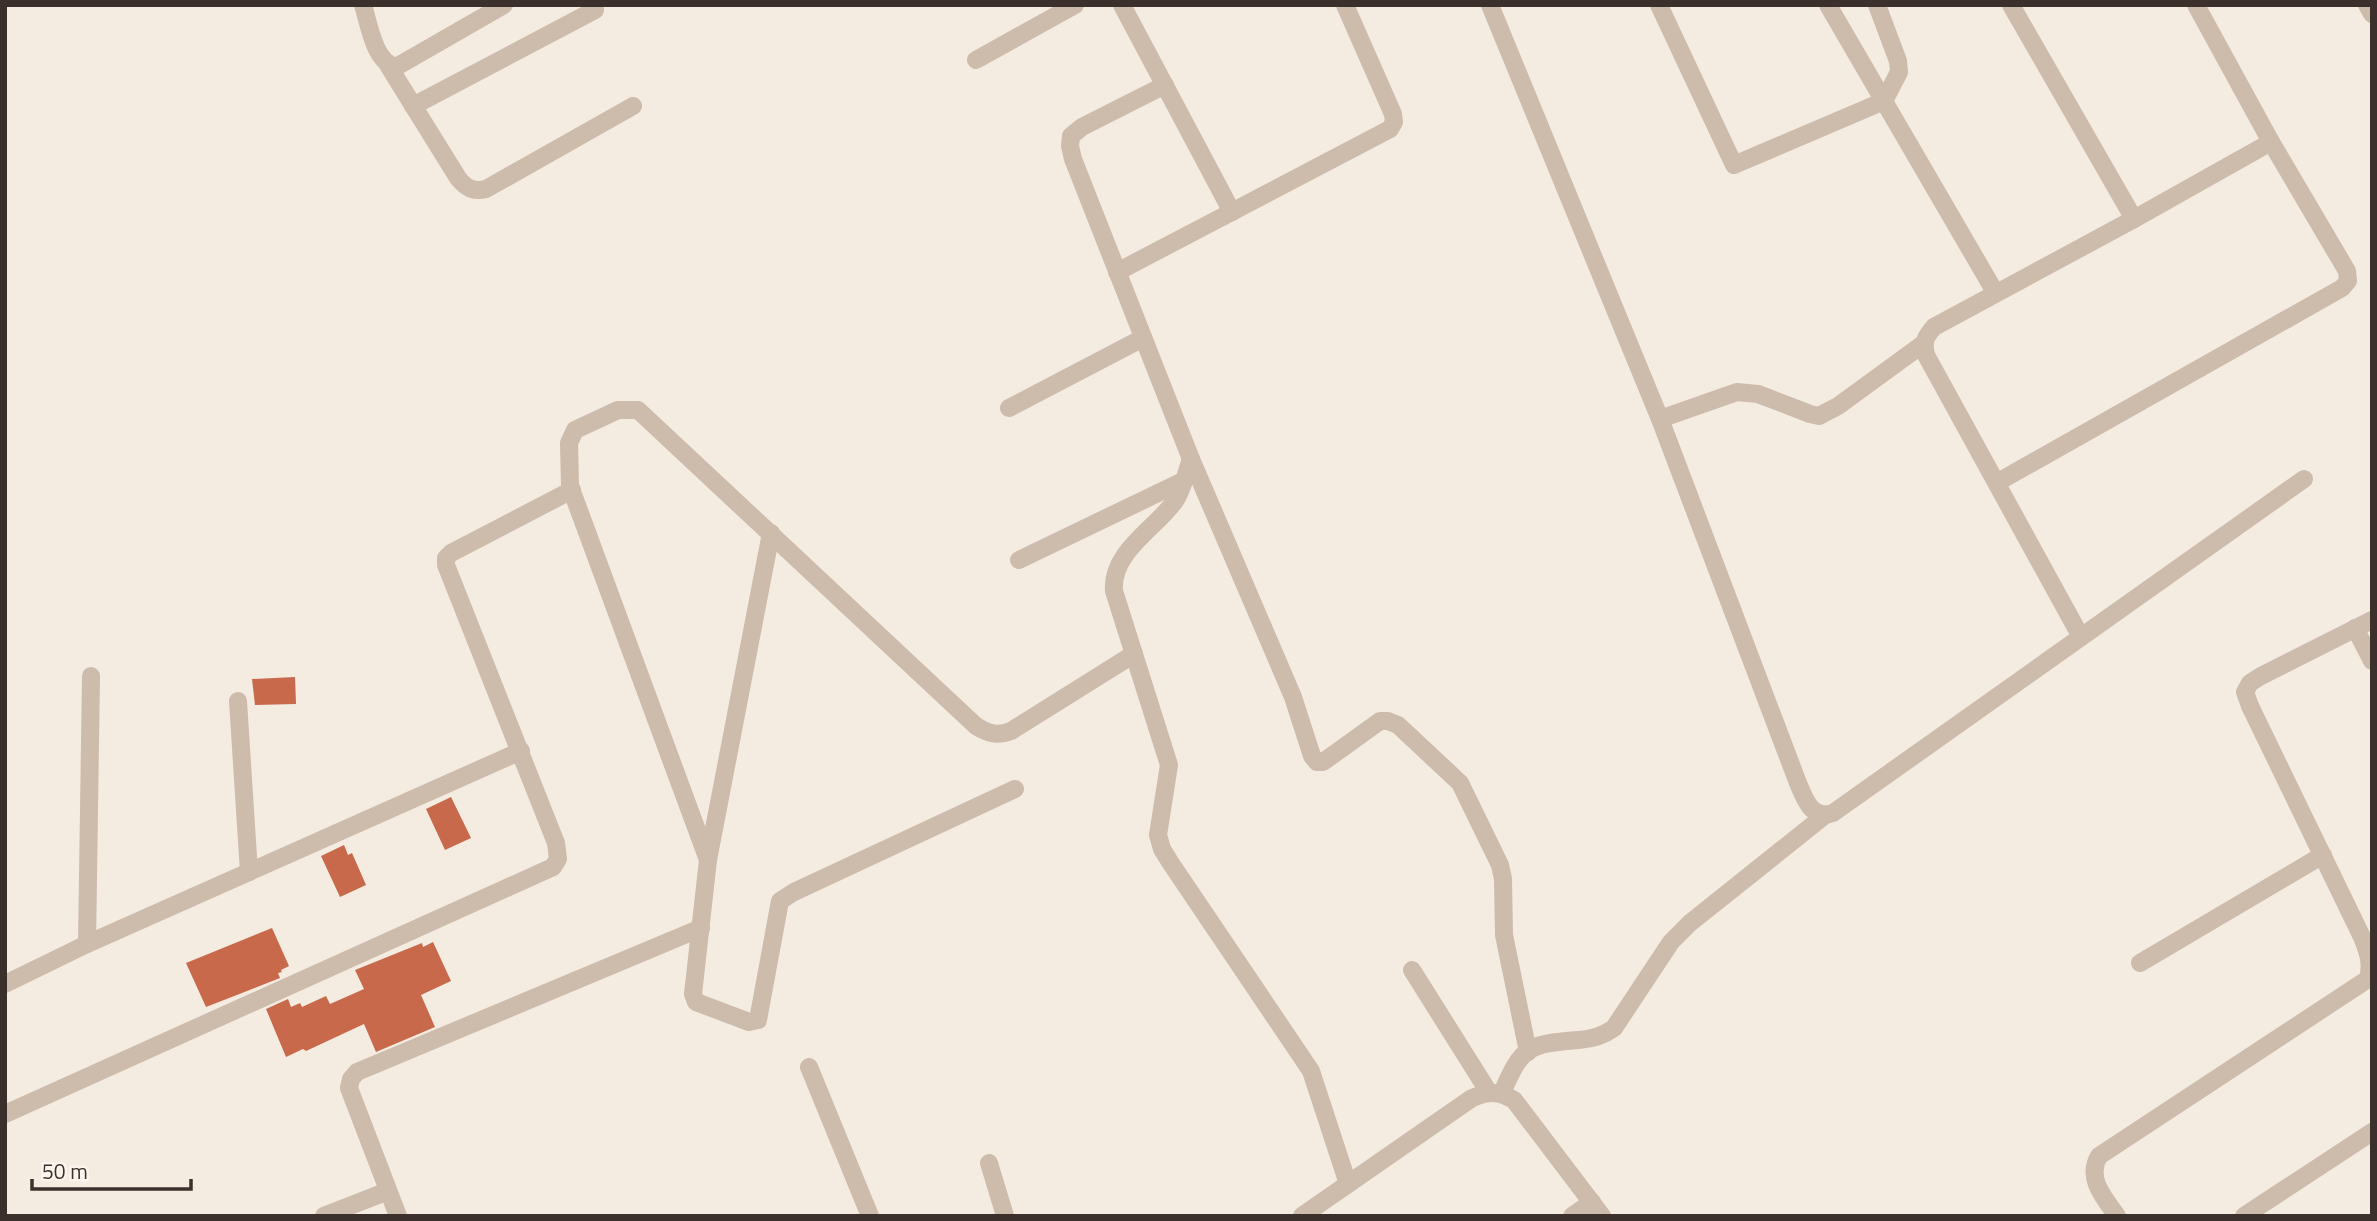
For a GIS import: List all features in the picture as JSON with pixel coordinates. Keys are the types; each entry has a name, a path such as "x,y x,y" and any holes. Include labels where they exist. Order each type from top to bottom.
{"street":[{"path":"363,5 381,58 388,65 458,178 466,187 476,191 486,190 633,106"},
{"path":"388,65 396,67 404,64 504,5"},
{"path":"976,60 1075,5"},
{"path":"1122,5 1232,212"},
{"path":"1117,272 1390,129 1394,122 1393,114 1345,5"},
{"path":"1490,5 1660,419 1802,792 1814,812 1824,816"},
{"path":"1659,5 1734,164 1884,101 1899,72 1898,61 1877,5"},
{"path":"1828,5 1995,292"},
{"path":"2011,5 2134,219"},
{"path":"2367,5 2372,14"},
{"path":"1998,482 2342,288 2348,282 2347,271 2271,142 2202,7"},
{"path":"413,106 595,10"},
{"path":"1165,85 1082,127 1071,136 1073,159 1191,459 1293,697 1312,756 1317,762 1323,762 1380,721 1388,721 1398,725 1460,783 1500,865 1503,879 1504,935 1528,1052"},
{"path":"1660,419 1737,392 1758,394 1810,414 1819,416 1828,413 1923,344 1934,327 2271,142"},
{"path":"1009,408 1143,338"},
{"path":"1923,344 1926,355 2081,637"},
{"path":"708,860 568,479 569,443 575,430 618,410 638,410 976,726 987,733 999,735 1012,731 1134,654"},
{"path":"1191,459 1174,502 1129,551 1116,573 1114,591 1169,765 1158,835 1162,849 1311,1071 1348,1184"},
{"path":"1301,1216 1472,1098 1495,1092 1528,1052 1542,1043 1600,1037 1615,1028 1671,942 1824,816 1833,813 2304,479"},
{"path":"1019,561 1183,481"},
{"path":"5,1114 553,867 558,859 556,843 446,565 446,558 572,490"},
{"path":"771,533 708,860 694,999 700,1004 754,1023 758,1020 780,901 794,892 1015,789"},
{"path":"2117,1216 2098,1189 2095,1179 2094,1164 2099,1156 2370,981 2369,957 2362,937 2245,692 2250,683 2261,676 2364,624 2372,661"},
{"path":"87,944 91,676"},
{"path":"238,701 249,872"},
{"path":"5,984 87,944 520,751"},
{"path":"2140,963 2323,855"},
{"path":"398,1216 349,1088 351,1079 357,1072 701,928"},
{"path":"1412,970 1495,1092 1514,1100 1597,1209 1573,1216"},
{"path":"809,1066 870,1216"},
{"path":"2244,1216 2372,1132"},
{"path":"989,1163 1005,1216"},
{"path":"324,1216 388,1191"}],"building":[{"path":"295,677 296,704 255,705 252,679"},
{"path":"451,797 471,838 445,850 426,809"},
{"path":"344,845 348,855 352,853 366,885 340,897 321,856"},
{"path":"272,928 289,966 278,973 280,978 206,1007 186,963"},
{"path":"433,942 451,981 421,995 435,1027 376,1052 364,1024 306,1051 303,1049 286,1057 266,1009 288,999 291,1007 300,1003 302,1007 326,996 330,1004 364,989 355,970 422,943 423,947"}]}
